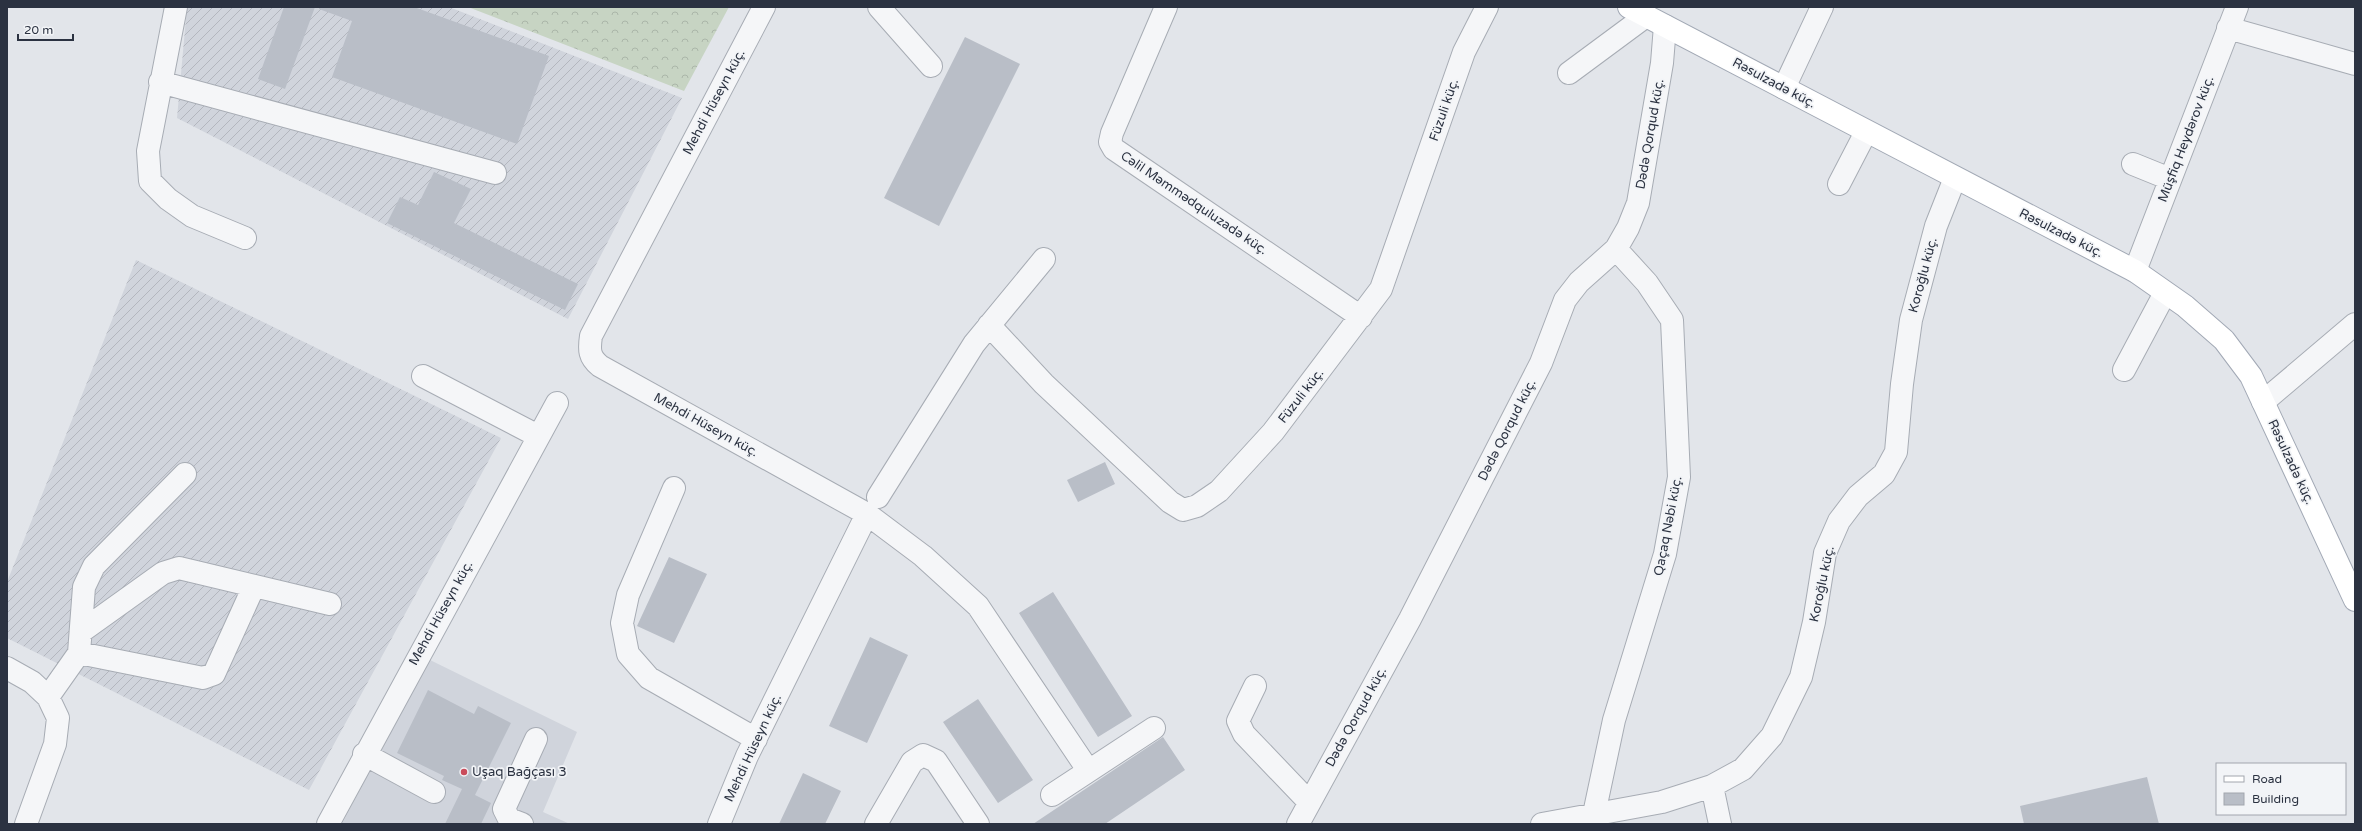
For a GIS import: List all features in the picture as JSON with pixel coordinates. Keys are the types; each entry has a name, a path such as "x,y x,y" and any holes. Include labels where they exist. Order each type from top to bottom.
{"main road":[{"name":"Rəsulzadə küç.","path":"1637,11 2134,271 2185,306 2224,340 2251,376 2352,586"}],"street":[{"path":"176,7 160,82 148,151 150,181 168,199 192,216 245,238"},
{"name":"Mehdi Hüseyn küç.","path":"719,824 756,739 872,505 600,366 593,360 589,350 590,336 764,7"},
{"path":"879,7 931,66"},
{"name":"Cəlil Məmmədquluzadə küç.","path":"1166,7 1112,133 1110,142 1114,149 1361,317"},
{"name":"Füzuli küç.","path":"989,325 1044,384 1170,502 1183,510 1197,506 1219,492 1273,432 1381,289 1464,52 1487,7"},
{"path":"1784,88 1822,7"},
{"name":"Müşfiq Heydərov küç.","path":"2134,271 2237,7"},
{"path":"1569,73 1637,11"},
{"name":"Dədə Qorqud küç.","path":"1298,824 1410,619 1541,363 1565,300 1579,282 1616,248 1628,228 1638,203 1662,63 1665,26"},
{"path":"2228,28 2355,64"},
{"path":"160,82 495,173"},
{"path":"1839,184 1866,132"},
{"path":"2133,164 2170,179"},
{"name":"Koroğlu küç.","path":"1542,824 1662,802 1712,786 1743,769 1772,736 1801,677 1814,622 1825,553 1839,521 1858,496 1884,474 1896,452 1902,384 1911,320 1936,226 1955,178"},
{"name":"Qaçaq Nəbi küç.","path":"1594,814 1614,720 1665,554 1679,477 1672,320 1647,283 1616,248"},
{"path":"1044,259 974,344 872,505 923,556 978,606 1088,770"},
{"path":"2124,370 2165,292"},
{"path":"2263,402 2355,324"},
{"path":"423,376 538,436"},
{"name":"Mehdi Hüseyn küç.","path":"328,824 364,754 556,403"},
{"path":"48,697 79,653 82,631 84,587 94,566 185,474"},
{"path":"674,488 628,595 622,623 628,654 649,678 756,739"},
{"path":"82,631 163,573 179,568 330,604"},
{"path":"79,653 203,678 214,674 254,586"},
{"path":"7,668 32,682 48,697 58,718 55,744 26,824"},
{"path":"1255,686 1238,721 1244,734 1309,802"},
{"path":"1052,795 1154,728"},
{"path":"522,824 509,819 504,810 536,739"},
{"path":"364,754 434,792"},
{"path":"876,824 912,762 923,755 936,761 978,824"},
{"path":"1712,786 1720,824"}],"shaded area":[{"path":"187,7 449,7 682,98 568,319 177,118"},
{"path":"136,260 501,438 309,790 7,638 7,582"},
{"name":"Uşaq Bağçası 3","path":"428,659 577,732 543,812 570,824 342,824"}],"green space":[{"path":"468,7 729,7 684,91"}],"building":[{"path":"284,7 315,7 285,89 258,79"},
{"path":"319,7 414,7 549,56 517,144 332,77 352,21 319,9"},
{"path":"965,37 1020,64 939,226 884,198"},
{"path":"434,172 471,189 454,223 578,284 565,310 387,223 400,197 418,205"},
{"path":"1105,462 1115,484 1078,502 1067,480"},
{"path":"669,557 707,574 674,643 637,626"},
{"path":"1053,592 1132,716 1098,737 1019,613"},
{"path":"870,637 908,655 867,743 829,726"},
{"path":"428,690 474,714 478,706 511,723 475,795 491,803 481,824 445,824 462,789 442,780 444,776 397,753"},
{"path":"978,699 1033,780 998,803 943,722"},
{"path":"1163,737 1185,770 1105,824 1033,824"},
{"path":"803,773 841,791 825,824 779,824"},
{"path":"2147,777 2159,824 2024,824 2020,806"}],"place":[{"name":"Uşaq Bağçası 3","path":"464,772"}]}
